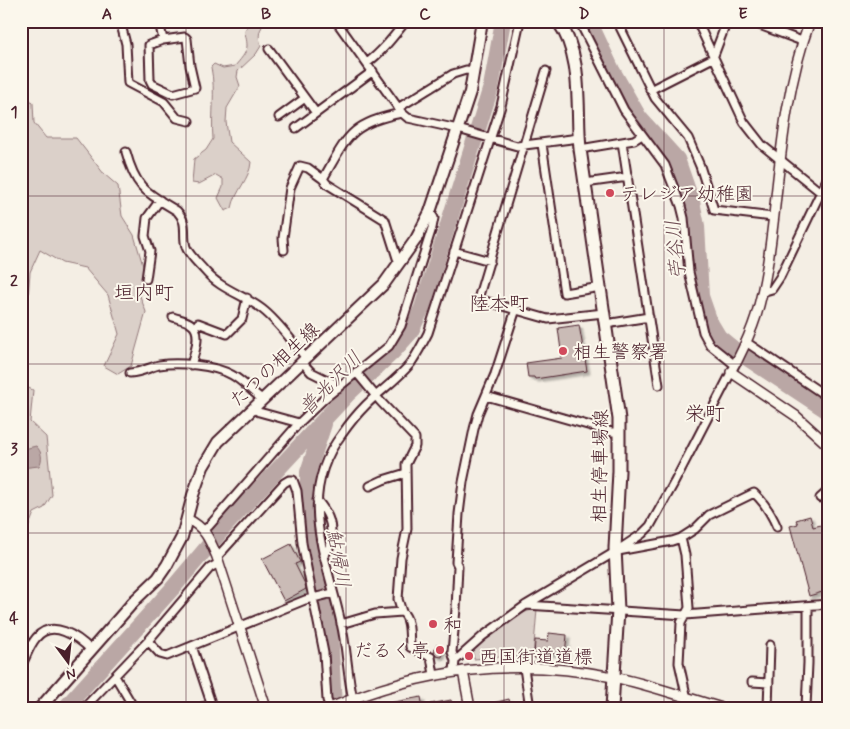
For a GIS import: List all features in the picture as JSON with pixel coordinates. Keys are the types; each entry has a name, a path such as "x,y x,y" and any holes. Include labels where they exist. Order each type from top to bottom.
{"main road":[{"name":"たつの相生線","path":"40,708 168,565 179,544 198,481 211,453 227,432 384,284 402,261 430,212 461,130 470,92 482,21"},
{"name":"相生停車場線","path":"558,21 567,38 577,75 580,144 617,397 620,432 620,471 615,552 618,610 612,708"}],"street":[{"path":"120,21 126,44 128,83 164,102 178,118 189,121"},
{"path":"159,21 163,40"},
{"path":"336,21 400,111 408,118 523,147 542,144 622,142 634,140 642,135"},
{"path":"367,63 389,42 406,21"},
{"path":"340,705 341,624 331,593 317,515 318,486 321,471 332,446 374,394 405,369 428,333 506,88 520,21"},
{"path":"579,21 624,110 665,165 681,206 684,218 689,272 703,332 710,345 796,416 829,446"},
{"path":"617,21 650,90 667,114 688,138 700,166 714,210 773,217"},
{"path":"697,21 713,58 750,131 762,145 781,158 829,199"},
{"path":"650,90 713,58 727,21"},
{"path":"749,21 802,41"},
{"path":"455,661 483,636 526,605 642,534 650,526 674,483 745,344 757,314 768,265 794,72 802,41 810,21"},
{"path":"185,37 187,39 195,88 173,94 152,84 150,80 149,45 163,40 185,37"},
{"path":"269,49 316,113"},
{"path":"323,179 342,144 356,130 400,111 453,74 466,70 474,71"},
{"path":"296,128 373,71"},
{"path":"546,71 478,299 548,319 650,317"},
{"path":"279,117 305,98"},
{"path":"622,142 659,385"},
{"path":"542,144 564,293 600,287"},
{"path":"126,152 130,169 140,186 177,210 181,215 185,226 186,246 204,270 219,284 247,298 270,316 311,372 333,383 338,388"},
{"path":"284,250 283,238 290,188 300,166 308,168 327,184 385,220 397,258 402,261"},
{"path":"762,292 772,289 780,277 829,175"},
{"path":"585,182 628,177"},
{"path":"146,279 150,251 145,236 147,218 160,200"},
{"path":"205,532 299,423 389,346 401,326 432,228 434,218 430,212"},
{"path":"454,251 490,261"},
{"path":"198,323 227,334 242,319 247,298"},
{"path":"470,708 452,652 456,609 459,514 463,482 474,429 495,374 516,309"},
{"path":"173,317 195,327 197,340 191,365"},
{"path":"745,344 829,398"},
{"path":"130,373 140,372 164,364 209,368 230,374 262,399"},
{"path":"358,374 415,438 415,446 406,464 407,529 401,558 398,599 402,612 408,619 410,647 431,657 434,675"},
{"path":"821,392 829,391"},
{"path":"486,396 612,432 620,432"},
{"path":"252,408 259,412 299,423"},
{"path":"370,486 406,473"},
{"path":"84,708 148,641 284,483 293,480 298,491 302,544 316,597 324,653 327,700 340,705 393,685 434,675 459,671 524,668 614,677 722,708"},
{"path":"820,498 829,490"},
{"path":"615,552 681,538 695,529 709,515 746,499 754,493 763,501 777,527"},
{"path":"317,500 328,514 332,526 330,545 328,551 323,555"},
{"path":"187,519 205,532 218,558 266,708"},
{"path":"681,538 685,555 689,608 681,623 679,664 689,708"},
{"path":"148,641 163,656 167,656 239,626 331,593"},
{"path":"526,605 685,615 829,604"},
{"path":"806,708 808,606"},
{"path":"341,624 375,614 402,612"},
{"path":"21,666 36,637 45,631 55,630 72,634 91,650"},
{"path":"768,708 770,645"},
{"path":"192,646 211,703 200,708"},
{"path":"524,668 530,708"},
{"path":"115,676 134,708"},
{"path":"752,682 769,683"}],"shaded area":[{"path":"253,21 267,21 260,33 261,46 256,54 238,71 237,77 240,86 227,108 226,122 229,142 251,162 248,174 232,208 225,211 218,198 223,187 223,179 216,175 199,184 192,183 194,159 206,150 213,139 211,67 214,64 223,68 235,66 246,51 245,30"},
{"path":"582,21 592,21 601,55 584,25"},
{"path":"21,89 33,103 34,123 46,138 76,138 104,174 118,186 122,216 134,235 144,269 140,296 146,312 131,366 118,374 104,366 119,334 108,295 85,268 62,263 40,250 30,272 28,299 21,301"},
{"path":"21,385 33,390 30,422 46,437 52,495 44,508 34,513 21,546"},
{"path":"36,446 41,456 39,466 21,468 21,452 24,449"},
{"path":"537,609 533,657 474,659 472,650 494,631 520,614"}],"building":[{"path":"579,325 587,371 535,379 534,377 528,377 526,363 562,358 558,328"},
{"path":"810,516 813,527 829,523 829,590 809,596 790,526 798,524 796,520"},
{"path":"291,544 300,562 295,564 306,589 284,601 262,559"},
{"path":"549,633 567,635 565,654 545,653 545,658 534,658 535,640 548,641"},
{"path":"436,645 444,647 442,657 436,656 434,653"},
{"path":"421,697 423,708 384,708 384,704"},
{"path":"509,699 511,708 485,708 485,705"},
{"path":"451,700 453,708 430,708 430,704"}],"waterway":[{"name":"普光沢川","path":"65,708 172,589 226,525 347,395 393,352 410,333 422,308 491,87 503,21"},
{"name":"苧谷川","path":"589,21 612,70 639,117 677,159 692,202 697,226 701,296 710,322 719,337 735,350 829,412"},
{"name":"鮎帰川","path":"324,424 308,472 308,500 312,539 330,629 334,708"}],"place":[{"name":"テレジア幼稚園","path":"610,193"},
{"name":"相生警察署","path":"563,351"},
{"name":"和","path":"433,624"},
{"name":"だるく亭","path":"440,650"},
{"name":"西国街道道標","path":"469,656"}],"district":[{"name":"垣内町","path":"144,292"},
{"name":"陸本町","path":"499,303"},
{"name":"栄町","path":"705,413"}]}
